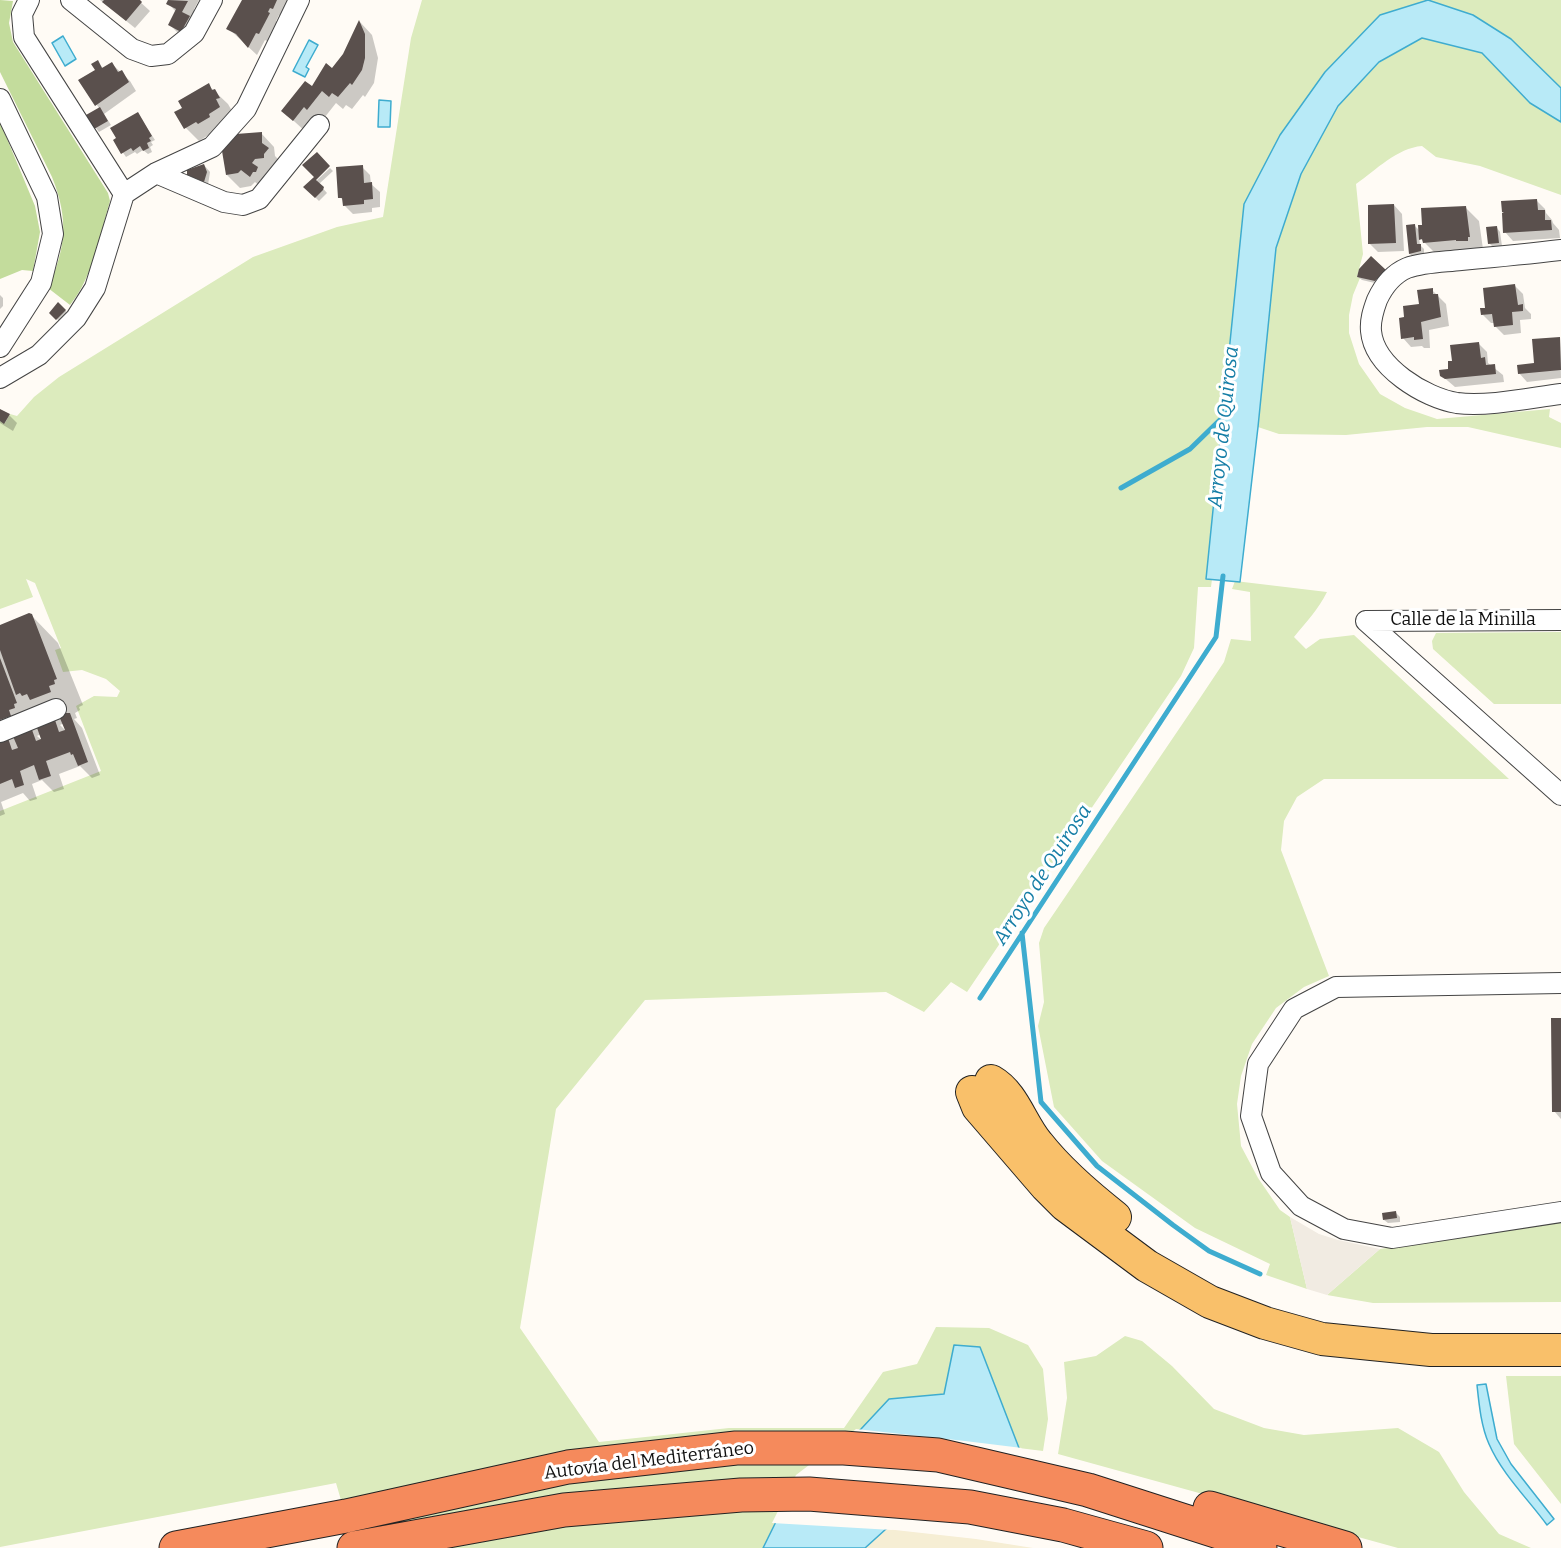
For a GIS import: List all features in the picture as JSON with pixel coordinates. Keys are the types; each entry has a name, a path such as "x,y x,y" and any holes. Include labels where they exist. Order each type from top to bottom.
{"highway":[{"name":"Autovía del Mediterráneo","path":"176,1548 346,1516 568,1467 736,1448 844,1448 938,1455 1229,1524 1260,1548"},
{"path":"354,1548 564,1510 741,1495 809,1494 970,1508 1063,1525 1146,1548"},
{"path":"687,1499 811,1513 895,1516 1015,1534 1081,1548"},
{"path":"1229,1524 1345,1548"}],"main road":[{"path":"1561,1329 1431,1331 1337,1321 1277,1306 1220,1282 1157,1250 1064,1174 1036,1142 1002,1088 982,1086 978,1107 1065,1205 1147,1266 1210,1302 1265,1323 1322,1339 1431,1350 1561,1350"}],"street":[{"path":"29,0 22,15 24,37 124,194"},
{"path":"71,0 132,49 151,56 168,54 194,33 212,0"},
{"path":"0,378 39,356 76,318 95,288 124,194 156,173 213,147 246,109 299,0"},
{"path":"0,99 46,197 53,234 41,283 0,347"},
{"path":"156,173 224,202 243,205 259,199 319,125"},
{"path":"1561,250 1407,268 1389,280 1381,291 1372,313 1371,333 1381,357 1399,376 1427,393 1456,403 1561,394"},
{"name":"Calle de la Minilla","path":"1559,791 1366,621 1561,620"},
{"path":"0,732 56,709"},
{"path":"1561,983 1336,987 1294,1009 1258,1064 1251,1116 1271,1173 1301,1206 1344,1229 1392,1238 1561,1212"}],"shaded area":[{"path":"1290,1217 1319,1234 1380,1249 1327,1295 1307,1289"},
{"path":"886,1529 976,1539 1033,1548 865,1548"}],"green space":[{"path":"0,0 13,1 9,23 13,42 108,193 110,201 85,282 70,305 48,288 62,246 61,206 52,177 0,72"},
{"path":"422,0 1561,0 1561,88 1511,39 1473,15 1325,72 1280,135 1244,204 1207,579 1212,579 1211,587 1198,587 1194,648 1181,676 967,992 951,982 924,1012 886,992 645,1000 556,1109 520,1328 599,1442 729,1428 844,1428 883,1372 917,1364 936,1327 989,1328 1028,1345 1043,1369 1048,1419 1043,1451 1019,1448 980,1347 944,1394 889,1400 861,1429 798,1477 763,1548 355,1548 336,1483 0,1547 0,811 101,771 76,706 94,696 117,697 120,691 106,679 82,670 63,672 55,650 61,648 35,583 26,579 33,597 0,609 0,421 5,423 10,414 17,416 34,397 59,377 253,257 337,227 383,217 411,38"},
{"path":"1422,38 1482,53 1530,103 1561,122 1561,195 1480,166 1436,157 1422,146 1395,155 1356,184 1363,254 1357,277 1360,278 1353,295 1349,315 1349,333 1359,364 1380,394 1405,408 1437,419 1550,409 1549,417 1561,423 1561,448 1468,427 1427,427 1346,435 1279,434 1258,427 1276,248 1301,174 1338,106 1380,62"},
{"path":"0,122 35,206 40,232 33,271 22,270 0,279"},
{"path":"1235,581 1327,592 1294,637 1306,649 1320,639 1354,635 1509,779 1324,779 1297,797 1284,821 1281,850 1329,976 1304,987 1276,1008 1252,1044 1241,1076 1237,1104 1241,1146 1258,1178 1280,1210 1290,1217 1307,1289 1266,1275 1270,1264 1195,1228 1102,1161 1054,1107 1038,1026 1044,1002 1039,943 1044,928 1224,662 1231,639 1251,641 1250,592 1232,589"},
{"path":"1561,632 1561,704 1494,704 1433,649 1432,641 1436,633"},
{"path":"1561,1222 1561,1302 1373,1303 1327,1295 1380,1249"},
{"path":"1125,1336 1142,1341 1172,1366 1214,1409 1264,1428 1304,1435 1398,1428 1439,1452 1464,1492 1499,1534 1531,1548 1398,1548 1058,1454 1067,1398 1064,1362 1096,1356"},
{"path":"1506,1376 1561,1376 1561,1504 1514,1444"}],"water":[{"path":"1428,0 1473,15 1511,39 1561,88 1561,122 1530,103 1482,53 1422,38 1379,62 1338,106 1301,174 1276,248 1240,582 1206,579 1244,204 1280,135 1325,72 1380,15"},
{"path":"63,36 76,59 65,66 52,43"},
{"path":"309,40 318,45 306,67 309,69 305,77 293,71"},
{"path":"379,100 391,101 390,127 378,127"},
{"path":"954,1345 980,1347 1019,1448 886,1529 865,1548 763,1548 798,1477 861,1429 889,1399 944,1394"},
{"path":"1486,1384 1497,1439 1511,1464 1554,1519 1547,1525 1508,1476 1489,1444 1482,1422 1477,1385"}],"pier":[{"path":"856,1429 1022,1448 967,1498 892,1530 772,1523 796,1475"}],"building":[{"path":"104,0 140,0 142,2 126,21 102,2"},
{"path":"168,0 188,1 182,12 190,16 181,32 168,25 176,9 166,4"},
{"path":"242,0 277,0 273,9 270,8 268,12 270,13 259,34 256,33 248,48 236,34 226,29"},
{"path":"359,20 365,34 365,58 362,70 352,85 350,83 338,97 332,93 329,97 322,91 307,110 304,107 293,121 281,111 305,81 312,86 326,63 332,68 343,54"},
{"path":"98,60 102,68 112,62 118,72 122,70 129,82 95,106 78,80 95,70 91,64"},
{"path":"209,83 220,98 216,99 220,107 209,114 210,117 184,129 174,112 182,108 178,101"},
{"path":"100,107 108,121 94,129 86,115"},
{"path":"138,112 152,136 149,138 151,141 147,143 149,148 143,151 140,146 133,151 131,148 121,154 113,140 116,138 110,128"},
{"path":"262,132 262,143 269,148 264,158 255,159 252,163 258,167 256,172 253,172 250,177 241,170 238,173 226,175 222,151 236,134"},
{"path":"317,152 330,166 316,180 324,187 315,198 303,187 314,177 302,165"},
{"path":"204,164 207,172 204,182 187,175 187,170"},
{"path":"363,165 364,183 372,182 373,199 364,200 364,204 343,206 342,198 338,198 336,167"},
{"path":"1537,199 1538,210 1545,210 1545,220 1551,220 1552,230 1503,233 1502,213 1504,213 1501,201"},
{"path":"1394,204 1396,243 1368,244 1368,205"},
{"path":"1466,206 1470,237 1468,241 1423,243 1422,239 1419,240 1418,225 1422,225 1421,208"},
{"path":"1415,224 1417,244 1421,244 1421,251 1409,254 1406,225"},
{"path":"1497,226 1499,243 1488,244 1486,227"},
{"path":"1371,256 1386,270 1375,281 1357,277 1359,269"},
{"path":"1515,284 1518,305 1523,304 1523,311 1512,312 1513,325 1494,327 1492,314 1481,315 1480,308 1485,308 1483,288"},
{"path":"1433,288 1433,294 1438,294 1441,317 1421,322 1423,339 1414,340 1414,337 1401,339 1399,318 1404,317 1403,306 1419,304 1417,290"},
{"path":"58,302 66,310 56,320 49,313"},
{"path":"1560,337 1561,370 1518,374 1517,365 1534,363 1532,339"},
{"path":"1479,342 1481,358 1485,357 1486,365 1495,364 1496,374 1445,379 1440,376 1439,370 1448,369 1448,361 1452,361 1450,345"},
{"path":"0,409 10,414 4,424 0,421"},
{"path":"29,613 32,614 57,679 54,680 55,684 49,686 51,692 30,700 27,694 16,695 0,650 0,625"},
{"path":"0,658 17,703 14,704 15,708 9,710 11,716 0,720"},
{"path":"70,713 88,762 78,766 70,752 46,761 51,776 39,780 34,765 20,771 24,785 15,788 12,779 0,784 0,738 7,735 12,750 18,748 12,734 31,727 36,741 41,739 36,725 54,717 59,732 65,730 59,716"},
{"path":"1551,1018 1561,1018 1561,1112 1552,1112"},
{"path":"1396,1211 1397,1218 1383,1220 1382,1213"}],"waterway":[{"path":"1121,488 1190,449 1227,413"},
{"name":"Arroyo de Quirosa","path":"980,998 1216,637 1223,576"},
{"path":"1022,933 1041,1102 1097,1166 1209,1251 1260,1274"}]}
